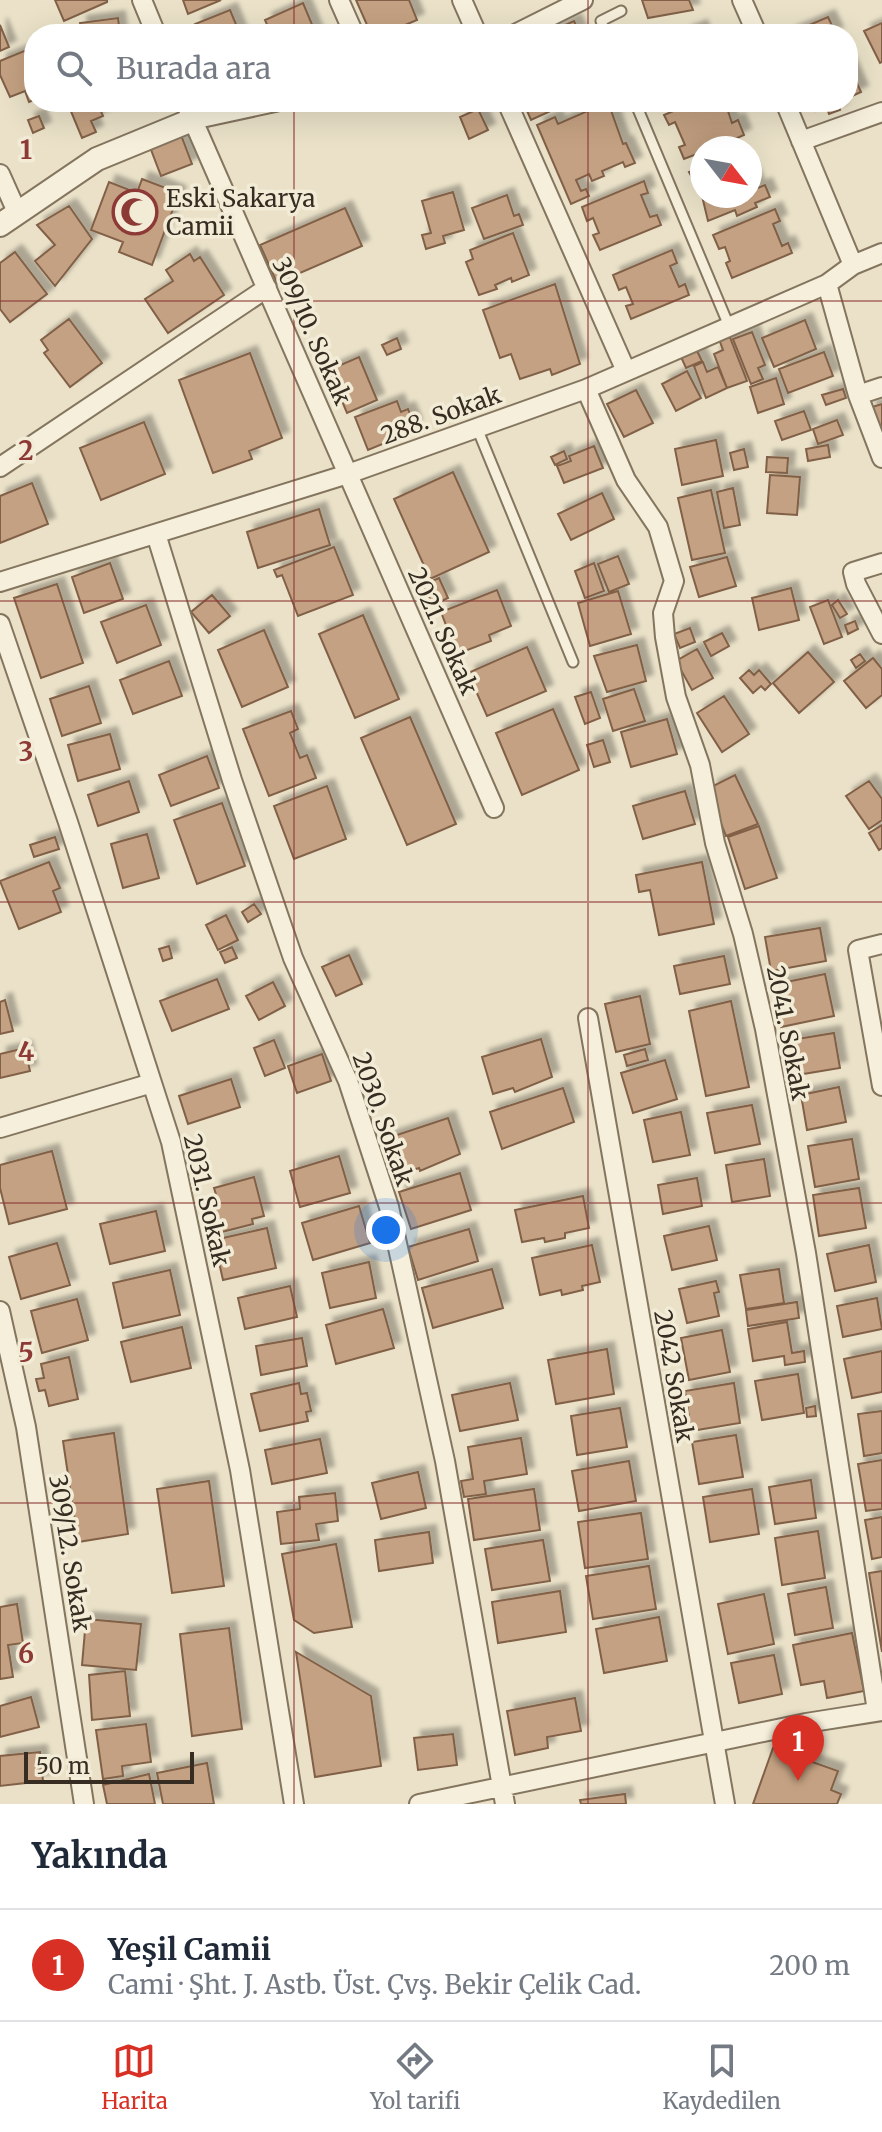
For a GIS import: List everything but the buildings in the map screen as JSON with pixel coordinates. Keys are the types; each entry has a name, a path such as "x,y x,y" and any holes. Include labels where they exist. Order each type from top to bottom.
{"street":[{"path":"142,0 152,24"},
{"path":"339,0 350,24"},
{"path":"462,0 473,24"},
{"path":"535,24 583,0"},
{"path":"742,0 753,24"},
{"path":"0,174 9,219 97,159 186,112"},
{"name":"309/10. Sokak","path":"188,112 348,474"},
{"path":"511,112 626,371"},
{"path":"789,112 853,265"},
{"path":"801,141 882,112"},
{"name":"288. Sokak","path":"0,582 348,474 586,389 827,284 853,265 882,253"},
{"path":"827,284 858,395 882,458"},
{"path":"0,467 267,288"},
{"path":"858,395 882,387"},
{"name":"2041. Sokak","path":"586,389 626,480 658,527 674,581 663,613 670,667 676,697 700,765 715,843 743,934 765,1029 806,1253 880,1711"},
{"name":"2021. Sokak","path":"348,474 494,808"},
{"name":"2030. Sokak","path":"156,534 232,780 293,958 348,1081 389,1207 445,1461 504,1795"},
{"path":"882,563 853,572 882,634"},
{"name":"2031. Sokak","path":"0,624 68,822 171,1142 240,1470 294,1804"},
{"path":"882,944 858,950 882,1086"},
{"name":"2042 Sokak","path":"588,1018 725,1804"},
{"path":"0,1128 152,1083"},
{"name":"309/12. Sokak","path":"0,1311 26,1427 84,1804"},
{"path":"419,1804 504,1795 714,1743 880,1711"}],"lane":[{"path":"602,24 601,21 621,11"},
{"path":"639,112 729,326"},
{"path":"477,428 573,662"}],"place":[{"name":"Eski Sakarya Camii","path":"135,212"},
{"name":"Yeşil Camii","path":"798,1781"}]}
